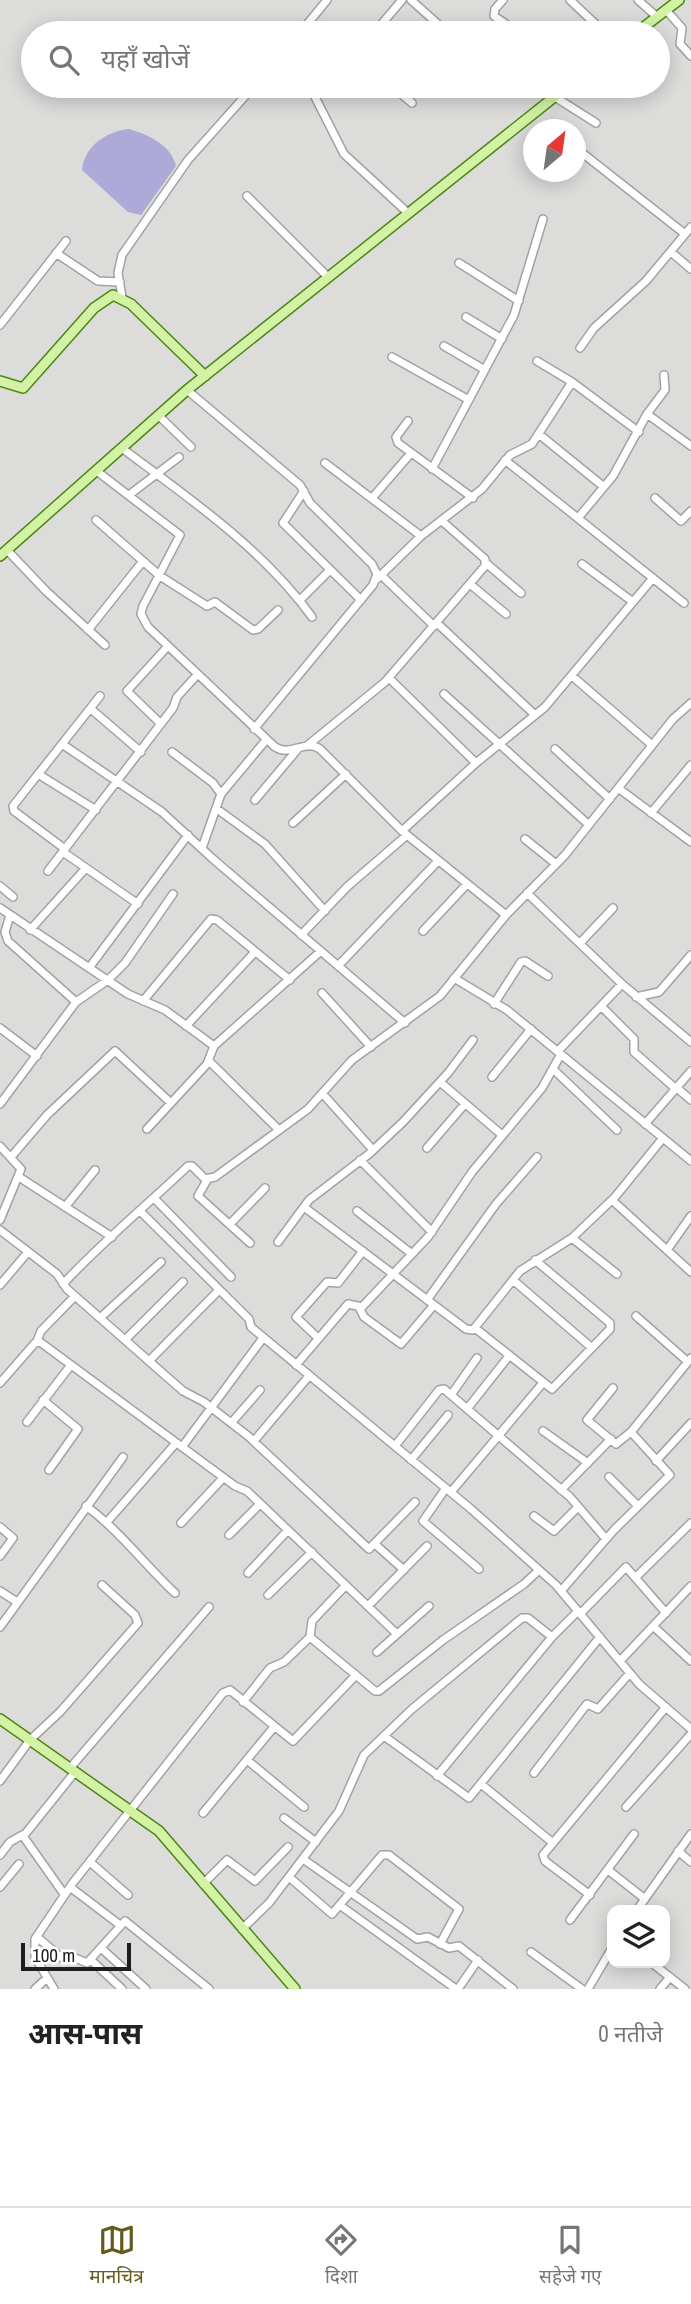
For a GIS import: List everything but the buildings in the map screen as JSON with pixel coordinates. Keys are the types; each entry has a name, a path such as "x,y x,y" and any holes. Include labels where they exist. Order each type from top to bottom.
{"main road":[{"path":"652,21 679,0"},
{"path":"3,553 98,472 187,390 554,98"},
{"path":"0,381 23,388 94,308 113,295 122,297 205,376"},
{"path":"0,1719 159,1831 290,1987"}],"street":[{"path":"310,21 327,0"},
{"path":"384,21 402,0"},
{"path":"411,0 435,21"},
{"path":"501,21 494,16 495,9 503,0"},
{"path":"570,0 592,21"},
{"path":"638,0 657,17"},
{"path":"666,10 682,28 680,47 691,56"},
{"path":"122,297 122,255 168,186 244,98"},
{"path":"316,98 344,154 408,213"},
{"path":"406,98 412,103"},
{"path":"557,98 596,123"},
{"path":"586,156 685,234"},
{"path":"247,196 328,277"},
{"path":"432,469 502,339 519,301 544,219"},
{"path":"580,348 594,328 671,252 691,227"},
{"path":"0,325 65,242"},
{"path":"671,252 691,269"},
{"path":"56,253 98,281 120,282"},
{"path":"459,263 519,301"},
{"path":"466,317 502,339"},
{"path":"444,346 485,370"},
{"path":"392,357 469,400"},
{"path":"537,361 572,382 639,432"},
{"path":"578,519 604,487 639,432 647,414 665,390 664,375"},
{"path":"254,729 379,577 421,536 473,498 505,460 532,444 572,382"},
{"path":"187,390 304,491 310,503 372,564 379,577 536,715"},
{"path":"647,414 691,446"},
{"path":"159,416 191,447"},
{"path":"408,421 396,440 473,498"},
{"path":"540,435 604,487"},
{"path":"123,449 241,541 300,600 312,617"},
{"path":"373,497 411,453"},
{"path":"129,495 179,457"},
{"path":"505,460 684,603"},
{"path":"325,463 421,536"},
{"path":"98,472 180,535 141,614 148,627 254,729 281,751 308,745 389,678 486,563"},
{"path":"304,491 283,523 361,600"},
{"path":"654,498 681,521 691,511"},
{"path":"96,520 160,576 207,606 215,602 222,605 253,630 258,629 278,610"},
{"path":"442,522 521,593"},
{"path":"3,553 105,645"},
{"path":"88,630 143,561"},
{"path":"582,564 632,602"},
{"path":"300,600 330,570"},
{"path":"301,935 476,763 536,715 653,578"},
{"path":"470,584 506,614"},
{"path":"161,724 127,691 168,646"},
{"path":"48,871 118,783 177,697 197,674"},
{"path":"572,676 652,745"},
{"path":"389,678 476,763"},
{"path":"444,694 589,825"},
{"path":"100,696 13,808 86,868 138,904"},
{"path":"250,1243 198,1196 207,1180 307,1109 352,1060 440,996 506,915 556,864 652,745 691,703"},
{"path":"91,709 141,751"},
{"path":"202,848 221,794 266,740"},
{"path":"62,744 162,812 405,1023"},
{"path":"308,745 320,749 405,833 506,915"},
{"path":"255,800 299,748"},
{"path":"555,749 610,799"},
{"path":"172,752 213,783 221,794"},
{"path":"652,813 691,765"},
{"path":"38,774 96,810"},
{"path":"293,823 346,774"},
{"path":"618,788 691,842"},
{"path":"216,810 265,844 325,911"},
{"path":"89,968 188,835"},
{"path":"525,839 556,864"},
{"path":"338,966 438,861"},
{"path":"30,930 86,868"},
{"path":"423,931 467,884"},
{"path":"0,886 13,897"},
{"path":"527,893 636,997 691,1042"},
{"path":"0,1104 76,1002 108,980 131,956 173,894"},
{"path":"0,908 89,968 143,1001 164,1010 214,1045"},
{"path":"581,942 612,908"},
{"path":"10,915 5,932 8,941 76,1002"},
{"path":"143,1001 211,919 217,920 290,981"},
{"path":"146,1129 209,1061 214,1045 321,951"},
{"path":"186,1026 255,952"},
{"path":"636,997 663,989 691,955"},
{"path":"494,1004 523,961 548,976"},
{"path":"454,978 507,1010 691,1161"},
{"path":"359,1309 432,1232 472,1172 542,1088 554,1069 559,1053 622,984"},
{"path":"322,993 371,1047"},
{"path":"601,1006 634,1039 634,1052 691,1100"},
{"path":"0,1028 37,1056"},
{"path":"492,1077 531,1029"},
{"path":"278,1242 316,1193 373,1150 440,1082 473,1040"},
{"path":"11,1157 47,1115 116,1051 171,1103"},
{"path":"209,1061 279,1130"},
{"path":"554,1069 617,1130"},
{"path":"645,1124 691,1071"},
{"path":"440,1082 502,1135"},
{"path":"322,1093 373,1150"},
{"path":"427,1148 464,1105"},
{"path":"304,1207 466,1329 475,1328 513,1280 535,1260 572,1238 612,1200 663,1139"},
{"path":"0,1146 21,1169 0,1220"},
{"path":"427,1300 496,1204 537,1157"},
{"path":"360,1160 432,1232"},
{"path":"64,1284 98,1247 188,1166 192,1166 207,1180"},
{"path":"65,1207 95,1170"},
{"path":"19,1178 112,1237"},
{"path":"230,1224 265,1188"},
{"path":"154,1198 232,1277"},
{"path":"612,1200 691,1272"},
{"path":"357,1211 412,1254"},
{"path":"140,1212 249,1319 251,1327 263,1338 449,1490 539,1570 561,1591 630,1673 691,1732 626,1807"},
{"path":"667,1250 691,1216"},
{"path":"0,1230 57,1274 75,1296 190,1396 211,1407 254,1441 369,1549 376,1545 415,1502"},
{"path":"572,1238 617,1274"},
{"path":"318,1339 296,1317 327,1282 338,1283 363,1251"},
{"path":"0,1286 28,1252"},
{"path":"475,1328 542,1384 554,1388 610,1329 610,1323 535,1260"},
{"path":"100,1318 162,1262"},
{"path":"513,1280 592,1348"},
{"path":"125,1340 183,1282"},
{"path":"149,1361 219,1290"},
{"path":"0,1383 37,1341 41,1331 75,1296"},
{"path":"296,1364 348,1304 359,1309 364,1317 401,1344 434,1305"},
{"path":"613,1388 587,1418 618,1444 631,1432 689,1360 636,1316"},
{"path":"107,1522 179,1445 263,1338"},
{"path":"37,1341 223,1478 247,1491 397,1634"},
{"path":"467,1409 509,1356"},
{"path":"451,1395 477,1358"},
{"path":"27,1422 71,1365"},
{"path":"254,1441 309,1376"},
{"path":"479,1569 423,1521 542,1384"},
{"path":"395,1446 439,1390 444,1389 561,1490 606,1539"},
{"path":"232,1422 260,1390"},
{"path":"43,1401 78,1429 49,1470"},
{"path":"411,1460 448,1415"},
{"path":"656,1461 691,1423"},
{"path":"543,1431 588,1463"},
{"path":"561,1591 606,1539 670,1475 631,1432"},
{"path":"561,1490 611,1439"},
{"path":"0,1627 123,1457"},
{"path":"609,1477 638,1506"},
{"path":"181,1523 223,1478"},
{"path":"229,1535 260,1504"},
{"path":"86,1506 107,1522 174,1593"},
{"path":"534,1516 554,1531 577,1508"},
{"path":"637,1576 691,1523"},
{"path":"0,1527 13,1538 0,1556"},
{"path":"248,1573 288,1530"},
{"path":"376,1545 404,1570"},
{"path":"368,1606 427,1546"},
{"path":"268,1595 312,1552"},
{"path":"437,1776 552,1637 624,1568 629,1568 637,1576 666,1613"},
{"path":"310,1637 375,1691 379,1691 443,1640 524,1584 539,1570"},
{"path":"0,1781 30,1740 60,1712 138,1623 135,1615 103,1584"},
{"path":"243,1702 270,1668 284,1662 310,1637 312,1621 346,1585"},
{"path":"620,1661 691,1586"},
{"path":"0,1591 17,1602"},
{"path":"377,1652 429,1606"},
{"path":"0,1855 10,1842 23,1836 72,1770 209,1607"},
{"path":"242,1929 269,1903 316,1842 345,1801 359,1761 384,1736 460,1667 522,1618 528,1618 552,1637"},
{"path":"653,1626 691,1661"},
{"path":"384,1736 467,1798 600,1637"},
{"path":"534,1773 587,1704 598,1709 630,1673"},
{"path":"54,1989 46,1979 33,1950 37,1937 69,1886 132,1812 223,1693 230,1690 290,1741 296,1740 356,1675"},
{"path":"590,1895 545,1861 543,1855 666,1707"},
{"path":"203,1813 274,1727"},
{"path":"247,1760 304,1807"},
{"path":"481,1784 553,1843"},
{"path":"284,1818 316,1842"},
{"path":"570,1920 634,1834"},
{"path":"641,1905 691,1834"},
{"path":"23,1836 64,1894"},
{"path":"203,1884 227,1860 255,1881 288,1847"},
{"path":"678,1851 691,1862"},
{"path":"289,1877 329,1913 334,1914 382,1855 390,1855 459,1909 440,1944"},
{"path":"303,1859 417,1940 428,1937 449,1948 459,1946 513,1989"},
{"path":"90,1862 128,1895"},
{"path":"0,1887 19,1864"},
{"path":"608,1870 645,1899"},
{"path":"69,1886 120,1926"},
{"path":"341,1906 457,1989 478,1960"},
{"path":"37,1937 62,1958 76,1958 86,1963 120,1926 128,1922 209,1989"},
{"path":"101,1948 146,1989"},
{"path":"531,1952 582,1989"},
{"path":"588,1989 607,1957"},
{"path":"91,1960 122,1989"},
{"path":"658,1968 685,1989"},
{"path":"660,1989 670,1977"},
{"path":"35,1989 46,1979"}],"shaded area":[{"path":"0,0 691,0 691,1989 0,1989"}],"water":[{"path":"129,129 144,134 164,147 176,166 141,215 128,212 82,170 87,154 98,141"}]}
